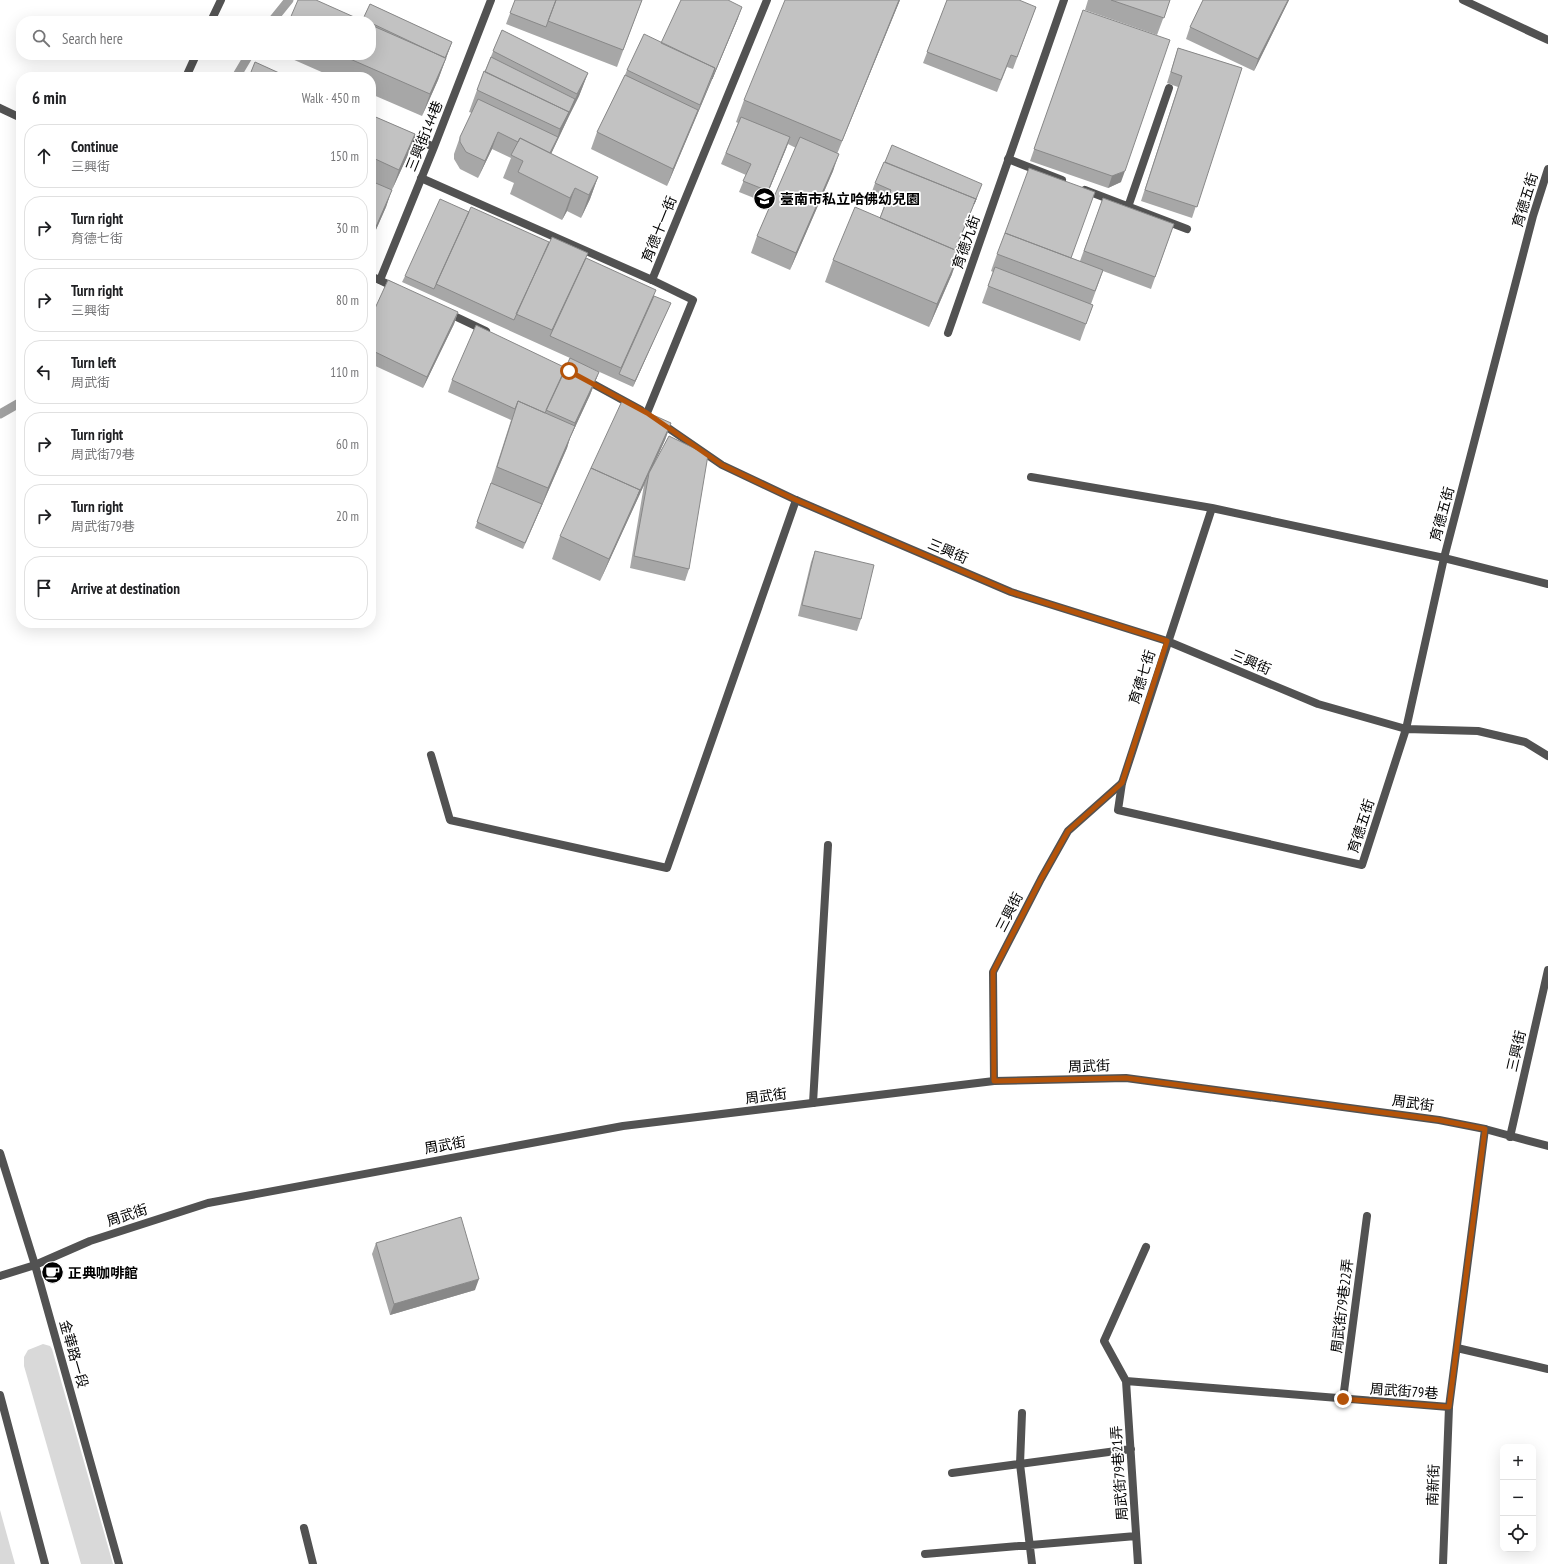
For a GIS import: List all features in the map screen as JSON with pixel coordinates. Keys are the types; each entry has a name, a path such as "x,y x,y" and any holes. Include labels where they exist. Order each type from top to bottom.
{"street":[{"path":"213,16 221,0"},
{"name":"三興街144巷","path":"380,280 491,0"},
{"name":"育德十一街","path":"421,178 652,280 767,0"},
{"name":"育德九街","path":"948,333 1064,0"},
{"path":"1463,0 1548,40"},
{"path":"188,72 194,60"},
{"path":"1128,207 1169,88"},
{"path":"0,108 16,116"},
{"path":"399,132 434,147"},
{"path":"1008,159 1187,229"},
{"name":"育德五街","path":"1118,810 1362,865 1406,729 1444,558 1533,216 1548,169"},
{"path":"376,278 401,290"},
{"path":"647,413 693,300 652,280"},
{"path":"443,311 492,334"},
{"name":"三興街","path":"575,375 647,413 722,465 796,500 1011,592 1167,641 1318,704 1406,729 1478,731 1525,742 1548,756"},
{"path":"1031,477 1212,508 1444,558 1548,584"},
{"path":"431,754 450,820 666,868 796,500"},
{"name":"育德七街","path":"1118,810 1122,783 1167,641 1212,508"},
{"name":"三興街","path":"994,1081 993,972 1041,879 1068,831 1122,783"},
{"path":"814,1104 828,845"},
{"name":"三興街","path":"1510,1137 1548,970"},
{"name":"周武街","path":"0,1276 35,1265 90,1242 208,1203 623,1126 994,1081 1126,1078 1431,1119 1485,1129 1510,1137 1548,1146"},
{"name":"周武街79巷","path":"1126,1381 1449,1407 1485,1129"},
{"name":"金華路一段","path":"0,1152 35,1265 120,1564"},
{"name":"周武街79巷22弄","path":"1343,1399 1367,1216"},
{"path":"1126,1381 1104,1341 1146,1247"},
{"path":"1457,1348 1548,1369"},
{"name":"周武街79巷21弄","path":"1126,1381 1138,1564"},
{"path":"0,1395 45,1564"},
{"name":"南新街","path":"1443,1564 1449,1407"},
{"path":"1022,1414 1020,1464 1032,1564"},
{"path":"952,1473 1131,1449"},
{"path":"304,1528 313,1564"},
{"path":"925,1554 1136,1536"}],"shaded area":[{"path":"43,1344 50,1346 52,1349 113,1564 81,1564 24,1366 24,1357 28,1350"},
{"path":"0,1510 15,1564 0,1564"}],"building":[{"path":"298,0 316,0 352,16 291,16"},
{"path":"515,0 556,0 546,27 510,13"},
{"path":"556,0 642,0 623,50 548,21"},
{"path":"681,0 728,0 742,7 712,79 715,68 661,43"},
{"path":"785,0 899,0 842,141 744,100"},
{"path":"947,0 1019,0 1036,7 1017,57 1011,55 1001,80 927,52"},
{"path":"1111,0 1170,0 1164,18"},
{"path":"1203,0 1288,0 1258,59 1190,27"},
{"path":"370,4 452,42 445,58 376,25 376,16 364,16"},
{"path":"1083,10 1170,40 1125,171 1112,176 1034,149"},
{"path":"376,27 446,58 430,94 352,60 376,60"},
{"path":"502,30 588,73 577,94 493,51"},
{"path":"644,34 715,68 700,105 627,70"},
{"path":"1178,48 1242,68 1197,207 1145,190 1182,76 1171,72"},
{"path":"491,57 575,99 567,117 569,112 485,72"},
{"path":"255,62 277,72 251,72"},
{"path":"484,71 569,112 560,129 477,90"},
{"path":"625,75 698,110 673,169 597,132"},
{"path":"478,99 558,137 550,153 520,138 518,142 498,132 485,161 466,152 460,142 460,137"},
{"path":"376,117 415,134 399,170 376,159"},
{"path":"741,117 790,137 768,191 743,181 751,164 726,153"},
{"path":"800,137 839,154 796,253 757,236"},
{"path":"520,138 598,177 589,195 575,188 570,198 518,172 523,161 511,155"},
{"path":"892,145 982,184 976,199 885,162"},
{"path":"884,162 976,199 955,250 880,218 891,190 875,183"},
{"path":"1029,168 1095,192 1071,258 1005,233"},
{"path":"376,183 392,190 376,227"},
{"path":"1103,198 1174,224 1155,277 1084,251"},
{"path":"440,199 469,212 434,289 405,276"},
{"path":"471,207 549,242 514,320 436,284"},
{"path":"855,207 960,252 937,304 833,260"},
{"path":"1005,233 1103,270 1095,291 997,254"},
{"path":"552,237 588,253 552,330 516,314"},
{"path":"586,258 656,290 621,368 550,336"},
{"path":"995,267 1093,305 1086,324 988,286"},
{"path":"388,280 458,312 427,377 376,352 376,306"},
{"path":"654,296 671,303 635,381 619,374"},
{"path":"476,325 566,368 545,413 518,401 515,409 452,380"},
{"path":"570,358 599,372 575,423 546,410"},
{"path":"518,401 575,426 548,488 497,467"},
{"path":"622,401 671,423 638,495 640,490 591,468"},
{"path":"669,436 708,455 689,569 634,556 649,473"},
{"path":"591,468 640,490 609,559 560,536"},
{"path":"491,483 542,504 525,543 477,522"},
{"path":"815,551 874,565 861,619 802,605"},
{"path":"461,1217 479,1279 394,1304 376,1243"}],"waterway":[{"path":"276,16 289,0"},
{"path":"239,72 246,60"},
{"path":"0,414 16,405"}],"place":[{"name":"臺南市私立哈佛幼兒園","path":"764,199"},
{"name":"正典咖啡館","path":"52,1273"}],"route":[{"path":"569,371 647,413 722,465 796,500 1011,592 1167,641 1122,783 1068,831 1041,879 993,972 994,1081 1126,1078 1439,1120 1485,1129 1449,1407 1343,1399"}]}
